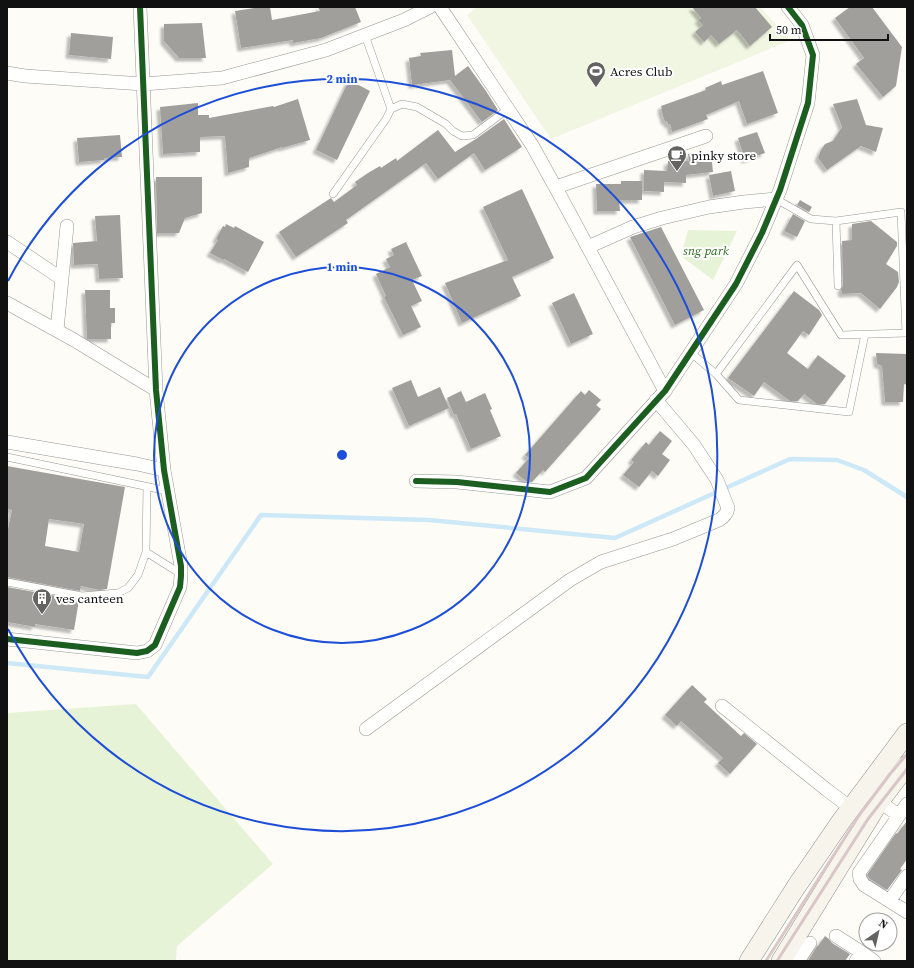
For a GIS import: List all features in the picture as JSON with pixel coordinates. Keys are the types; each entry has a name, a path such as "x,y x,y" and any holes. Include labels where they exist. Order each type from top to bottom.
{"main road":[{"path":"749,961 812,864 851,808 907,734"},
{"path":"781,961 879,802 907,765"},
{"path":"812,864 832,877"},
{"path":"781,910 804,924"}],"street":[{"path":"7,640 137,653 147,651 155,645 180,587 181,566 164,470 156,390 140,7"},
{"path":"7,73 24,76 143,84 222,78 326,50 404,20 430,7"},
{"path":"366,729 570,580 601,562 673,539 719,520 724,517 728,508 717,480 660,395 588,247 532,145 440,7"},
{"path":"416,481 457,482 550,492 586,478 660,395 736,284 762,233 780,190 808,103 813,55 802,25 788,7"},
{"path":"556,188 706,136"},
{"path":"588,247 632,227 662,218 709,207 776,199"},
{"path":"56,330 67,226"},
{"path":"7,242 62,279"},
{"path":"7,304 74,340 156,390"},
{"path":"7,442 164,470"},
{"path":"722,706 851,808"},
{"path":"879,802 899,815"},
{"path":"907,804 859,873 860,879 864,885 907,912"},
{"path":"890,900 907,876"},
{"path":"836,936 858,957 874,961"},
{"path":"798,961 810,943"}],"lane":[{"path":"365,35 391,109"},
{"path":"333,194 386,119 391,109 402,104 417,107 446,124 453,132 462,136 472,136 508,109"},
{"path":"716,374 796,264 841,335 906,333 901,212 836,221 811,219 776,199"},
{"path":"836,221 838,286"},
{"path":"690,352 716,374 739,400 849,412 865,334"},
{"path":"7,457 168,491"},
{"path":"7,582 82,596 118,593 128,588 138,575 146,552 147,487"},
{"path":"146,552 181,574"}],"green space":[{"name":"Acres Club","path":"477,7 760,7 791,40 551,139 467,15"},
{"name":"sng park","path":"688,230 737,231 713,280 681,256"},
{"path":"136,704 273,864 177,946 176,961 7,961 7,713"}],"building":[{"path":"270,7 272,20 320,11 318,7 355,7 361,22 321,38 293,43 293,40 241,48 235,11"},
{"path":"692,7 755,7 772,27 750,46 737,30 719,44 711,35 704,42 695,32 703,25 698,20 701,18"},
{"path":"850,7 872,7 902,47 896,86 883,97 856,64 864,58 835,18"},
{"path":"202,23 206,58 179,58 164,41 164,24"},
{"path":"71,33 113,37 111,59 69,55"},
{"path":"452,50 455,76 468,66 498,110 482,122 450,80 412,85 409,58 421,56 420,53"},
{"path":"763,71 778,113 747,124 739,101 706,115 708,119 672,132 670,124 668,125 667,121 665,122 661,106 706,90 705,88 721,81 722,85"},
{"path":"349,80 370,91 337,160 316,150"},
{"path":"298,99 310,140 282,147 249,158 249,167 228,173 225,136 200,137 200,152 163,154 160,107 198,103 198,115 209,115 209,118 274,107"},
{"path":"857,99 866,125 883,128 876,152 861,146 827,170 818,158 825,144 833,141 842,127 833,104"},
{"path":"504,119 522,147 485,170 474,153 438,179 426,163 346,220 348,223 296,257 279,232 331,198 334,202 357,185 355,182 368,173 380,166 381,168 396,158 397,161 438,130 455,152"},
{"path":"757,132 765,153 745,160 738,138"},
{"path":"120,135 122,157 79,162 77,138"},
{"path":"711,152 713,172 686,175 686,183 664,182 664,192 644,191 644,170 667,171 668,161 689,161 688,154"},
{"path":"731,171 735,191 713,196 709,175"},
{"path":"156,177 202,177 202,213 185,218 179,233 157,233"},
{"path":"621,181 642,181 642,200 619,200 620,211 597,211 596,184 621,184"},
{"path":"522,189 554,258 512,277 521,296 462,323 445,283 508,260 483,207"},
{"path":"800,200 812,207 809,212 797,205"},
{"path":"793,214 805,221 797,237 784,231"},
{"path":"120,215 123,278 99,279 98,264 74,265 73,243 97,241 95,216"},
{"path":"871,221 897,242 897,246 886,264 898,272 899,282 897,287 880,309 861,293 842,294 841,289 843,286 842,241 852,240 852,224"},
{"path":"226,224 234,228 235,226 264,242 248,272 210,253 218,240 216,239 223,226 225,227"},
{"path":"661,227 704,310 675,325 630,237"},
{"path":"406,242 422,276 412,280 422,301 411,306 421,327 403,335 384,297 386,296 376,274 390,267 386,259 394,255 391,249"},
{"path":"85,290 110,290 110,308 115,308 115,323 111,323 111,339 87,339"},
{"path":"794,291 819,310 822,315 809,335 803,331 787,353 808,369 818,355 846,376 825,404 817,404 804,394 798,401 790,401 764,382 754,396 728,378"},
{"path":"574,293 593,334 571,344 552,303"},
{"path":"876,353 907,354 907,385 904,384 903,402 885,402 882,366 877,364"},
{"path":"411,380 418,397 440,387 449,408 409,426 392,388"},
{"path":"589,390 601,400 596,405 601,409 545,472 543,470 532,482 526,481 516,473 529,458 525,455 581,391 585,395"},
{"path":"461,391 466,402 485,393 492,409 490,410 501,436 471,449 456,414 454,415 447,398"},
{"path":"660,431 672,441 662,454 670,460 658,476 652,471 639,487 623,475 634,462 631,460 646,442 649,445"},
{"path":"7,466 125,487 107,589 99,590 81,586 80,591 7,577 7,534 12,510 7,509","holes":["49,519 84,524 79,552 45,546"]},
{"name":"ves canteen","path":"7,587 79,600 74,630 35,624 35,627 7,622"},
{"path":"692,685 707,699 704,702 741,736 744,733 757,744 730,774 718,763 723,758 681,721 677,726 665,715"},
{"path":"907,821 907,859 900,869 902,870 887,890 870,879 867,875 896,833 897,834"},
{"path":"825,936 832,943 850,954 845,961 808,961"}],"waterway":[{"path":"7,663 148,677 261,515 429,520 615,538 790,459 837,460 864,470 907,497"}],"railway":[{"path":"766,961 860,814 907,754"},
{"path":"777,961 868,819 907,769"}],"cycle path":[{"path":"7,639 137,653 147,651 155,645 180,587 181,566 164,470 156,390 140,7"},
{"path":"416,481 457,482 550,492 586,478 665,391 736,284 762,233 780,190 808,103 813,55 802,25 788,7"}],"place":[{"name":"Acres Club","path":"596,88"},
{"name":"pinky store","path":"677,172"},
{"name":"ves canteen","path":"42,615"}]}
